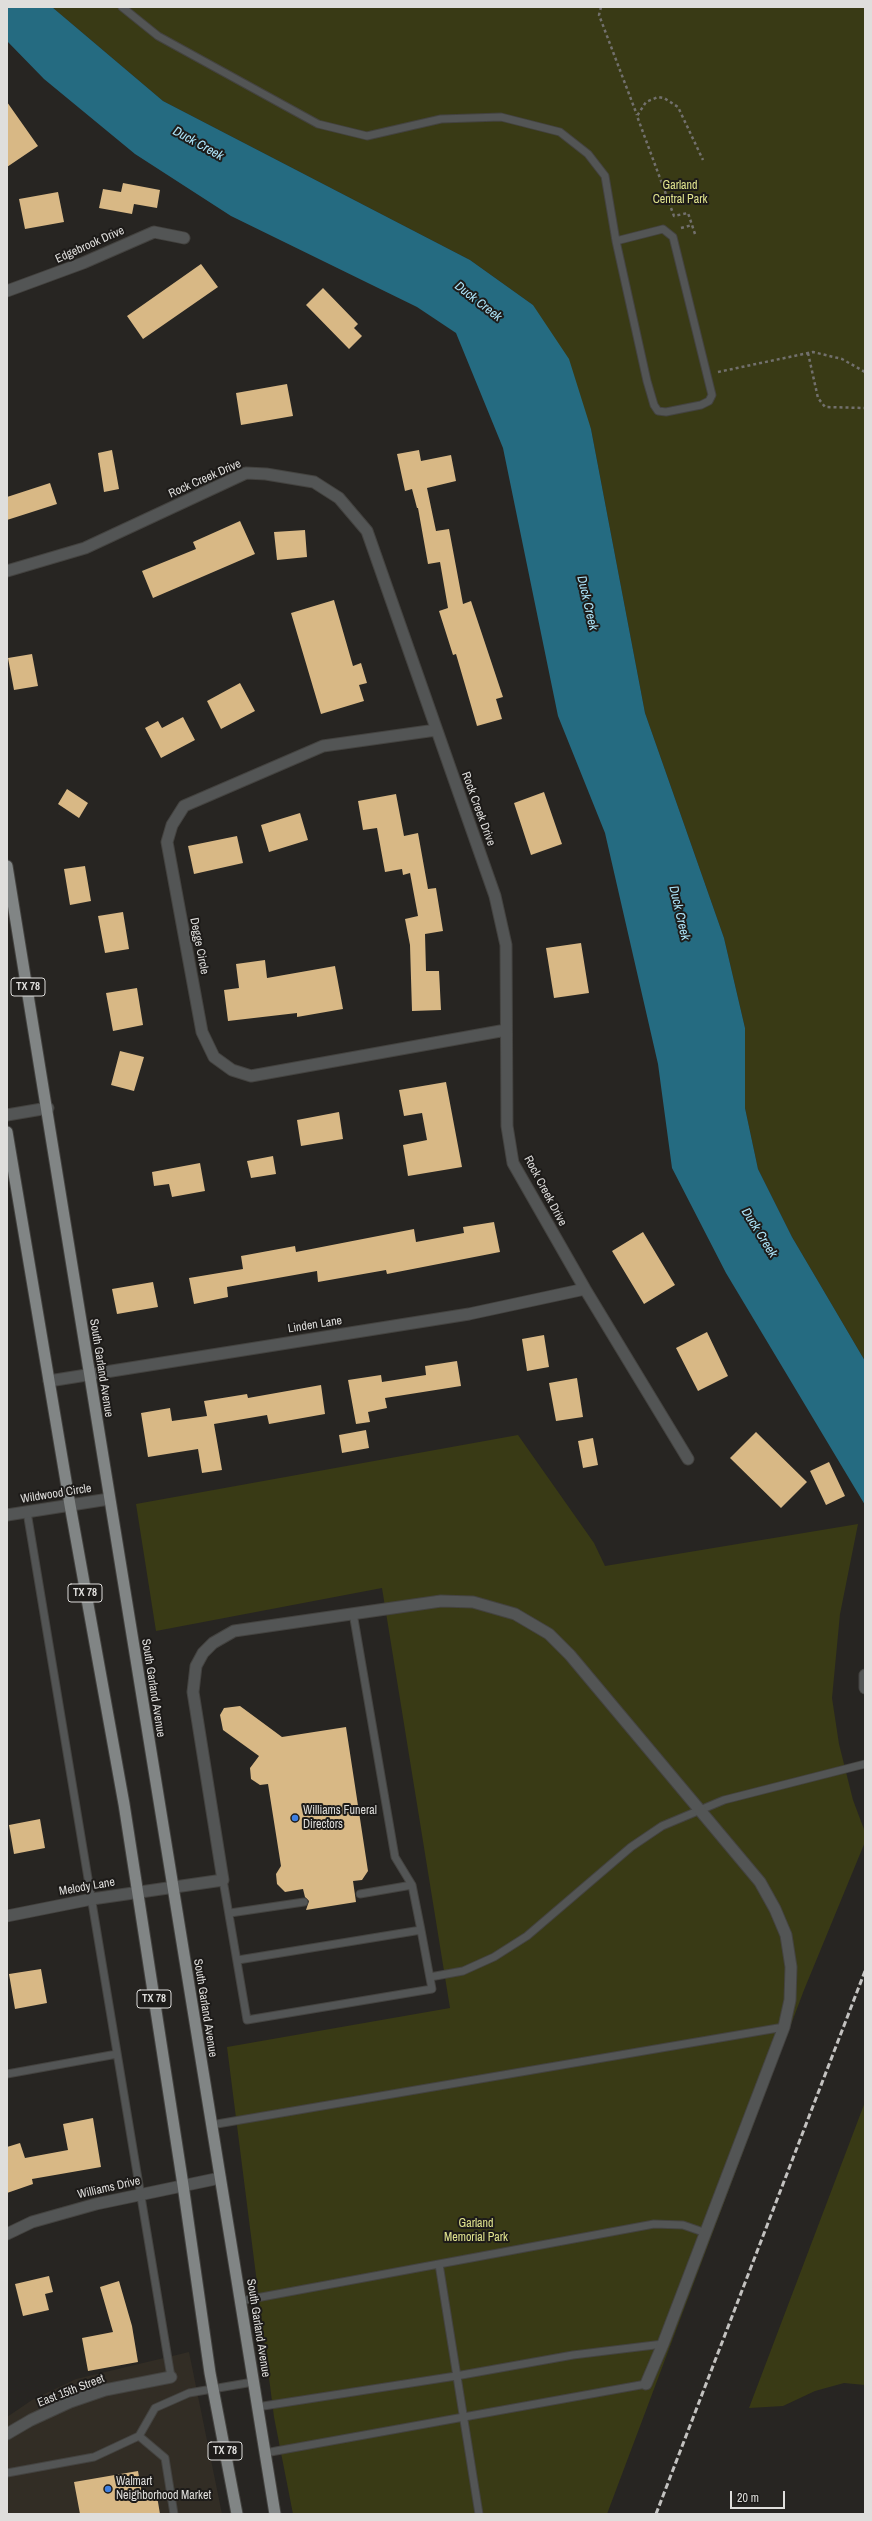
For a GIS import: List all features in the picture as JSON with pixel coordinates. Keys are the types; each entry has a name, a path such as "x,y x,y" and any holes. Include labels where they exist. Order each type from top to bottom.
{"main road":[{"name":"South Garland Avenue","path":"7,866 48,1108 88,1374 275,2514"},
{"name":"TX 78","path":"7,1132 70,1505 138,1892 184,2185 213,2388 237,2514"}],"street":[{"name":"Edgebrook Drive","path":"7,291 83,263 154,232 184,238"},
{"name":"Rock Creek Drive","path":"7,571 85,548 246,473 266,474 314,482 338,498 367,531 495,896 506,945 507,1126 513,1163 585,1289 688,1459"},
{"name":"Degge Circle","path":"436,730 323,746 184,806 172,825 167,842 202,1032 214,1057 232,1070 252,1076 506,1030"},
{"path":"7,1116 48,1108"},
{"name":"Linden Lane","path":"49,1381 468,1314 585,1289"},
{"name":"Wildwood Circle","path":"7,1515 109,1499"},
{"path":"223,1880 193,1692 196,1666 203,1653 213,1643 234,1631 441,1601 473,1602 516,1614 549,1634 570,1655 760,1882 775,1909 786,1935 791,1967 791,1993 784,2027 663,2344 646,2384"},
{"path":"865,1675 865,1688"},
{"name":"Melody Lane","path":"7,1916 92,1899 173,1886 223,1880"},
{"name":"Williams Drive","path":"7,2234 32,2222 96,2204 220,2178"},
{"name":"East 15th Street","path":"7,2434 31,2420 70,2402 106,2390 172,2377"}],"lane":[{"path":"122,7 158,36 318,124 367,136 441,119 501,117 560,132 588,154 605,176 616,241 654,405 658,411 666,412 701,405 709,401 712,395 673,237 663,229 616,241"},
{"path":"27,1512 172,2377"},
{"path":"223,1880 238,1960 247,2020 432,1989 412,1885 396,1857 353,1613"},
{"path":"430,1977 463,1971 494,1957 527,1936 631,1847 662,1826 724,1800 865,1764"},
{"path":"360,1894 412,1885"},
{"path":"230,1914 304,1902"},
{"path":"238,1960 421,1930"},
{"path":"211,2125 784,2027"},
{"path":"7,2074 117,2054"},
{"path":"240,2301 654,2224 683,2225 706,2232"},
{"path":"439,2264 479,2514"},
{"path":"257,2407 456,2376 573,2355 663,2344"},
{"path":"7,2473 94,2457 138,2436 155,2408 189,2393 254,2382"},
{"path":"265,2453 646,2384"},
{"path":"138,2436 165,2458 174,2514"}],"path":[{"path":"601,7 599,15 674,216 688,212 695,234"},
{"path":"637,116 646,102 652,98 664,98 673,102 678,107 703,160"},
{"path":"726,370 808,353 842,359 865,372"},
{"path":"808,353 818,398 825,406 865,408"}],"shaded area":[{"path":"189,2352 222,2514 7,2514 7,2417 32,2400 76,2379"}],"green space":[{"name":"Garland Central Park","path":"52,7 865,7 865,1361 792,1237 758,1169 745,1108 745,1028 724,938 645,713 591,429 533,305 470,260 163,101"},
{"name":"Garland Memorial Park","path":"518,1435 594,1543 605,1566 858,1524 840,1614 832,1698 839,1744 853,1800 865,1832 865,1842 804,1990 607,2514 293,2514 274,2417 227,2047 450,2008 382,1588 156,1631 136,1504"},
{"path":"865,2102 865,2385 844,2383 815,2391 783,2406 749,2408"}],"water":[{"name":"Duck Creek","path":"7,7 52,7 163,101 470,260 533,305 569,359 591,429 645,713 724,938 745,1028 745,1108 758,1169 792,1237 865,1361 865,1505 726,1273 672,1168 658,1064 605,833 558,716 503,448 456,333 417,307 231,216 135,154 44,79 7,41"}],"building":[{"path":"7,102 38,146 7,167"},
{"path":"123,183 160,190 157,208 134,204 132,214 99,208 103,189 121,192"},
{"path":"58,192 64,222 25,229 19,199"},
{"path":"201,264 218,287 143,339 127,316"},
{"path":"323,288 358,324 354,328 362,336 349,349 306,305"},
{"path":"287,384 293,416 241,425 236,393"},
{"path":"112,450 119,489 104,492 98,453"},
{"path":"419,450 421,461 451,455 456,481 427,488 436,531 449,529 463,604 471,601 503,697 496,699 502,719 477,726 456,654 453,655 439,611 448,608 440,562 428,564 418,508 412,489 405,491 397,454"},
{"path":"50,483 57,504 7,520 7,497"},
{"path":"240,521 255,554 153,598 142,571 196,549 193,542"},
{"path":"305,530 307,557 277,560 274,532"},
{"path":"334,600 353,666 361,663 367,683 359,685 364,701 321,714 291,613"},
{"path":"32,654 38,686 14,690 8,658"},
{"path":"240,683 255,711 221,729 207,701"},
{"path":"183,717 195,740 161,758 145,728 158,721 162,728"},
{"path":"67,789 88,803 79,818 58,804"},
{"path":"544,792 562,844 531,855 514,803"},
{"path":"396,794 404,836 418,833 428,889 436,888 443,931 425,934 426,971 439,971 441,1010 412,1011 410,945 405,919 418,916 410,873 403,875 402,869 385,872 377,828 363,830 358,801"},
{"path":"300,813 308,840 269,852 261,825"},
{"path":"237,836 243,863 194,874 188,846"},
{"path":"85,866 91,901 70,905 64,869"},
{"path":"123,912 129,949 105,953 98,916"},
{"path":"581,943 589,993 554,998 546,948"},
{"path":"265,960 267,978 335,966 343,1009 297,1017 297,1013 228,1021 224,990 239,988 236,964"},
{"path":"137,988 143,1025 113,1031 106,993"},
{"path":"120,1051 144,1057 134,1091 111,1085"},
{"path":"446,1082 462,1167 408,1176 403,1145 427,1140 422,1113 404,1116 399,1090"},
{"path":"339,1112 343,1139 301,1146 297,1120"},
{"path":"273,1156 276,1174 251,1178 247,1161"},
{"path":"200,1163 205,1191 172,1197 169,1184 154,1186 152,1172"},
{"path":"494,1222 500,1252 387,1274 386,1270 318,1282 317,1271 227,1287 228,1297 194,1304 189,1278 243,1269 241,1256 295,1246 296,1252 414,1229 416,1242 464,1233 463,1227"},
{"path":"643,1232 675,1285 644,1304 612,1251"},
{"path":"153,1282 158,1307 117,1314 112,1289"},
{"path":"707,1332 728,1376 698,1391 676,1348"},
{"path":"544,1335 549,1367 527,1371 522,1339"},
{"path":"457,1361 461,1386 385,1398 387,1408 368,1412 370,1422 356,1424 348,1380 381,1375 382,1382 426,1375 425,1366"},
{"path":"577,1378 583,1417 556,1421 549,1383"},
{"path":"321,1385 325,1414 269,1424 267,1415 214,1424 222,1470 202,1473 198,1449 148,1457 141,1413 170,1408 172,1421 207,1416 204,1401 247,1394 248,1398"},
{"path":"366,1430 369,1448 342,1453 339,1435"},
{"path":"756,1432 807,1482 781,1508 730,1458"},
{"path":"593,1438 598,1465 583,1468 578,1441"},
{"path":"829,1462 845,1496 826,1505 810,1471"},
{"path":"240,1706 282,1737 346,1727 368,1871 362,1880 353,1881 356,1902 306,1910 309,1901 305,1897 303,1889 285,1892 277,1884 276,1874 281,1866 268,1784 260,1785 251,1779 250,1768 259,1756 223,1730 220,1715 224,1708"},
{"path":"40,1819 45,1848 14,1854 9,1825"},
{"path":"41,1969 47,2003 15,2009 9,1974"},
{"path":"93,2118 101,2167 32,2179 33,2184 7,2193 7,2147 20,2143 25,2158 68,2150 63,2124"},
{"path":"49,2276 53,2292 45,2294 49,2310 23,2316 15,2284"},
{"path":"119,2281 132,2326 138,2362 88,2371 82,2338 113,2332 100,2287"},
{"name":"Walmart Neighborhood Market","path":"138,2471 143,2499 157,2496 160,2514 80,2514 74,2482"}],"railway":[{"path":"656,2514 865,1971"}],"place":[{"name":"Williams Funeral Directors","path":"295,1818"},
{"name":"Walmart Neighborhood Market","path":"108,2489"}]}
